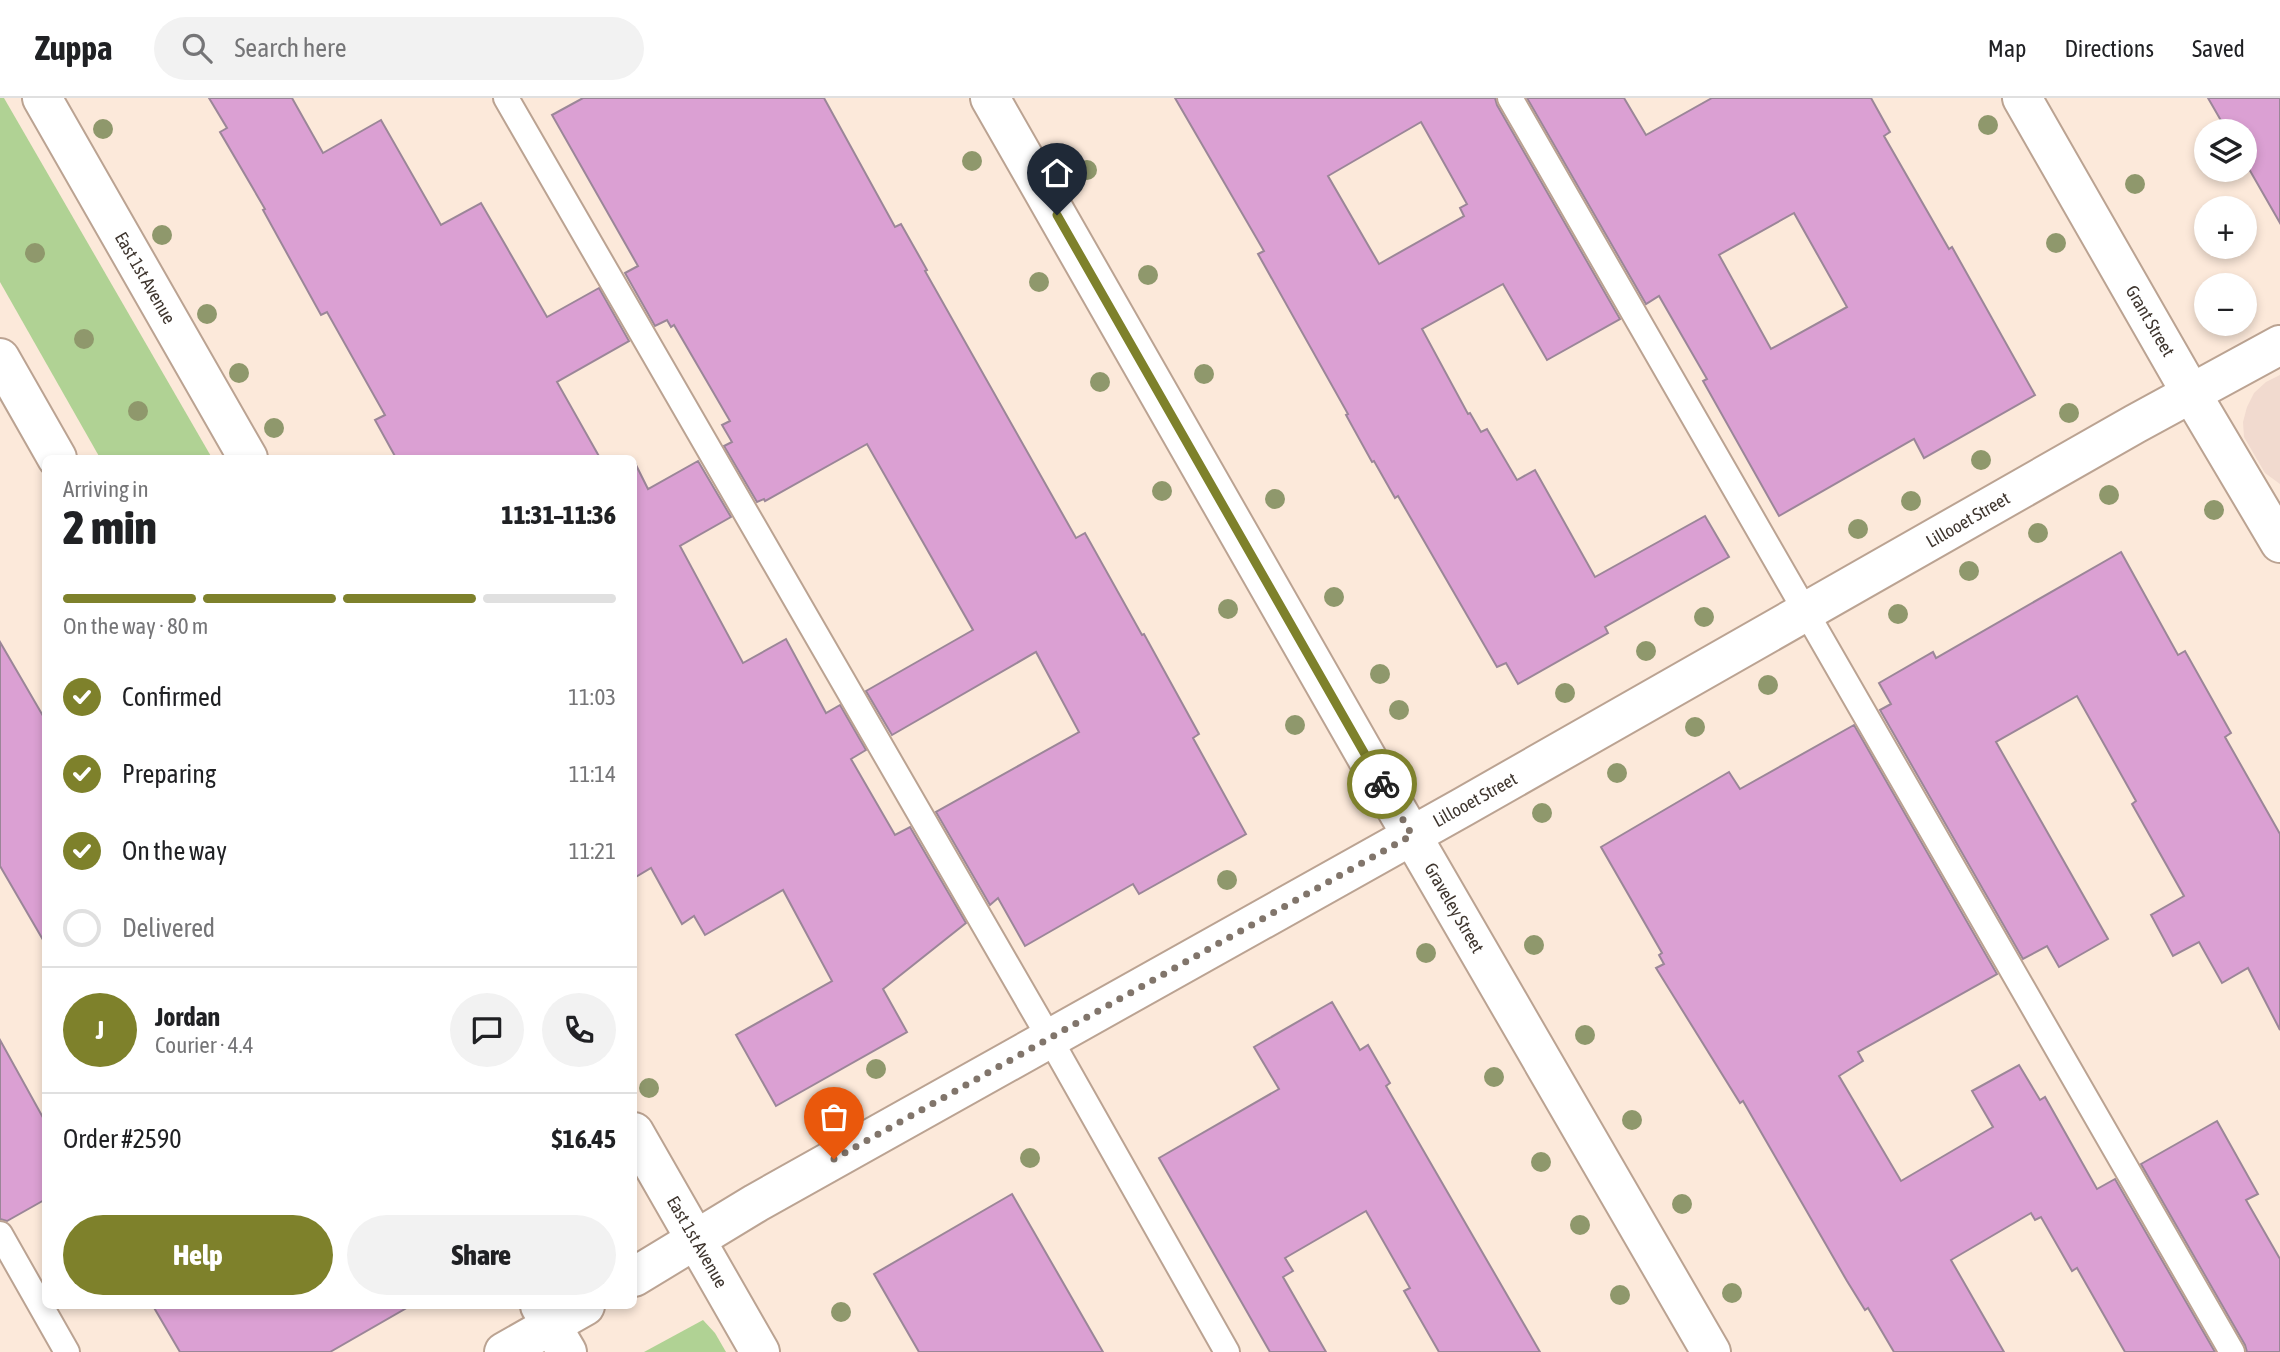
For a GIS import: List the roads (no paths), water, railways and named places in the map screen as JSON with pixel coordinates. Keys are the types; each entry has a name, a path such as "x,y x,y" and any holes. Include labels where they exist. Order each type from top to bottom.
{"street":[{"name":"East 1st Avenue","path":"42,98 246,455"},
{"name":"Graveley Street","path":"990,98 1711,1352"},
{"name":"Grant Street","path":"2022,98 2280,543"},
{"name":"Lillooet Street","path":"637,1275 756,1203 2280,345"},
{"path":"0,358 55,455"},
{"name":"East 1st Avenue","path":"637,1137 760,1352"},
{"path":"504,1352 553,1328 582,1309"}],"lane":[{"path":"506,98 1227,1352"},
{"path":"1510,98 2232,1352"},
{"path":"0,1234 42,1308"},
{"path":"43,1309 67,1352"}]}
